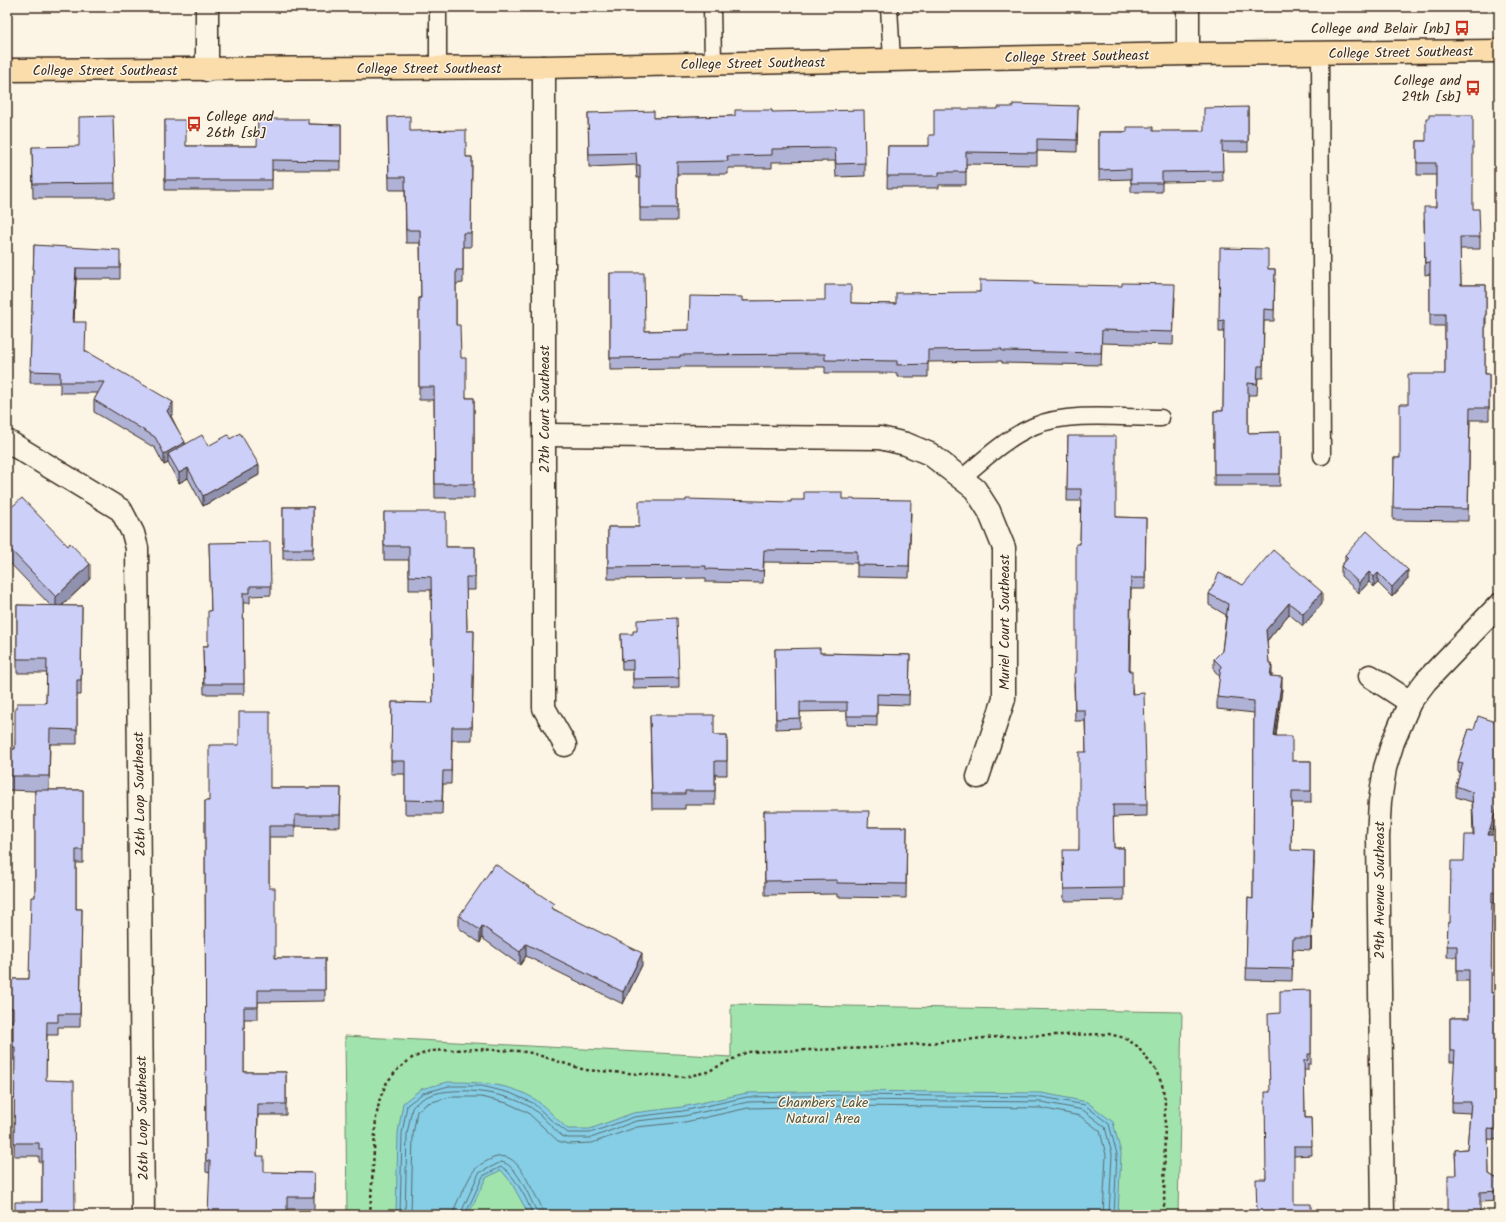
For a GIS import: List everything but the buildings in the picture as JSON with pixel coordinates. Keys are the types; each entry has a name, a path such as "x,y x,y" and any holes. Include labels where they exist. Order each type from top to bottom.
{"main road":[{"name":"College Street Southeast","path":"7,70 544,67 1188,54 1320,54 1499,50"}],"street":[{"path":"207,7 207,70"},
{"path":"1188,7 1188,54"},
{"name":"27th Court Southeast","path":"544,67 544,708 565,745"},
{"name":"Muriel Court Southeast","path":"545,434 880,438 906,444 930,454 962,478 975,489 989,511 1004,548 1004,699 978,777"},
{"name":"26th Loop Southeast","path":"7,441 121,510 133,533 137,548 143,1215"},
{"name":"29th Avenue Southeast","path":"1383,1215 1379,898 1380,801 1385,768 1393,742 1410,702 1426,681 1499,605"},
{"path":"1370,676 1410,702"}],"lane":[{"path":"438,7 438,68"},
{"path":"712,7 713,63"},
{"path":"889,7 892,60"},
{"path":"1320,54 1322,456"},
{"path":"962,478 997,449 1034,426 1074,418 1161,418"}],"path":[{"path":"370,1215 376,1118 380,1098 387,1082 398,1069 412,1058 430,1051 475,1049 518,1051 532,1053 585,1070 684,1077 707,1072 747,1052 871,1048 1009,1036 1108,1034 1125,1038 1137,1046 1155,1069 1162,1084 1165,1100 1164,1215"}],"green space":[{"name":"Chambers Lake Natural Area","path":"731,1004 1182,1012 1178,1215 347,1215 345,1036 731,1057"}],"water":[{"path":"448,1082 482,1083 516,1090 536,1100 568,1129 590,1129 633,1113 682,1107 747,1093 847,1091 1042,1093 1087,1102 1113,1122 1121,1153 1118,1215 529,1215 511,1182 501,1170 486,1178 468,1215 396,1215 398,1133 403,1103 421,1089"}],"place":[{"name":"College and Belair [nb]","path":"1462,28"},
{"name":"College and 29th [sb]","path":"1473,88"},
{"name":"College and 26th [sb]","path":"194,124"}]}
